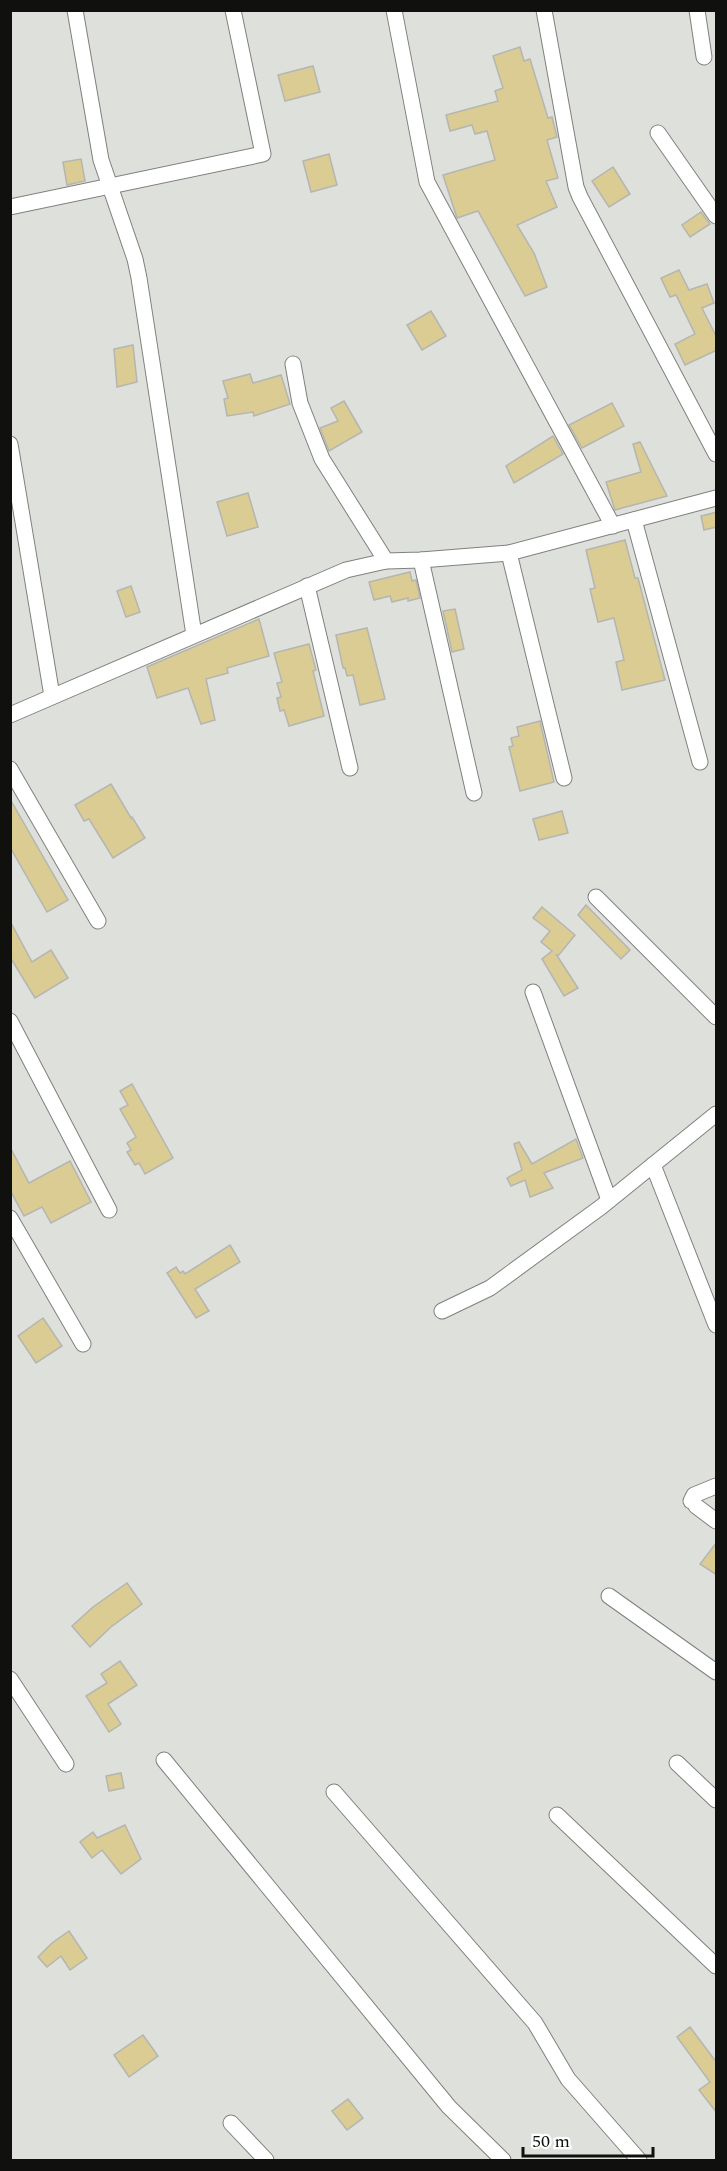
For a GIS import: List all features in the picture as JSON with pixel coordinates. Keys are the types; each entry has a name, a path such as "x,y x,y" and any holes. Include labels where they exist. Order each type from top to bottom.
{"street":[{"path":"75,10 101,160 135,259 139,278 194,635"},
{"path":"10,207 263,154 233,10"},
{"path":"394,10 427,183 613,526"},
{"path":"544,10 576,187 717,454"},
{"path":"697,10 704,57"},
{"path":"658,133 717,216"},
{"path":"293,364 300,403 322,459 386,561"},
{"path":"10,444 52,696"},
{"path":"10,715 346,570 386,561 508,553 717,498"},
{"path":"634,520 700,762"},
{"path":"508,553 564,777"},
{"path":"421,560 474,794"},
{"path":"307,586 350,768"},
{"path":"10,769 98,921"},
{"path":"596,897 717,1017"},
{"path":"533,992 609,1200"},
{"path":"10,1021 110,1210"},
{"path":"442,1311 490,1288 609,1200 717,1114"},
{"path":"653,1165 717,1325"},
{"path":"10,1218 83,1344"},
{"path":"717,1486 694,1495 694,1504 717,1521"},
{"path":"609,1596 717,1672"},
{"path":"10,1679 66,1764"},
{"path":"164,1760 449,2107 502,2160"},
{"path":"677,1763 717,1800"},
{"path":"334,1792 535,2023 568,2079 639,2160"},
{"path":"557,1815 717,1966"},
{"path":"231,2123 266,2160"}],"building":[{"path":"520,47 524,61 530,59 548,118 552,117 557,137 547,140 558,178 546,181 557,207 517,225 534,253 547,287 525,296 478,211 457,218 443,175 495,160 487,131 475,134 472,125 450,131 446,115 498,101 495,91 503,88 493,56"},
{"path":"313,66 320,92 285,101 278,75"},
{"path":"329,154 337,185 311,192 303,161"},
{"path":"81,159 85,181 67,185 63,162"},
{"path":"613,167 630,194 609,207 592,181"},
{"path":"701,212 710,224 690,237 682,225"},
{"path":"679,270 689,290 707,284 714,303 702,308 717,338 717,350 685,365 675,344 695,334 676,295 670,297 661,278"},
{"path":"431,311 446,336 422,350 407,325"},
{"path":"133,345 137,382 117,387 114,349"},
{"path":"250,374 253,383 281,375 290,404 254,416 253,412 227,416 224,399 228,398 223,381"},
{"path":"344,401 362,432 329,451 320,428 338,421 331,408"},
{"path":"612,403 624,426 582,448 569,425"},
{"path":"553,436 563,454 514,483 506,466"},
{"path":"640,442 667,496 615,510 606,482 641,472 633,444"},
{"path":"248,493 258,527 227,536 217,502"},
{"path":"717,512 717,527 704,530 701,516"},
{"path":"625,540 635,578 638,578 665,680 622,690 616,662 624,660 614,618 598,622 590,589 595,588 586,550"},
{"path":"410,572 412,581 416,580 420,598 392,602 390,596 374,600 369,582"},
{"path":"131,586 140,612 126,617 117,591"},
{"path":"455,609 464,649 452,652 443,611"},
{"path":"259,619 269,656 227,668 228,673 206,679 215,720 201,724 188,688 157,698 147,667"},
{"path":"367,628 385,699 360,705 353,675 347,676 343,668 336,635"},
{"path":"309,644 324,716 289,726 284,710 280,711 277,698 281,697 277,683 282,682 274,653"},
{"path":"540,721 554,782 520,791 509,747 513,746 511,738 519,736 517,727"},
{"path":"111,784 145,838 113,858 89,819 84,821 75,805"},
{"path":"10,799 68,900 47,912 10,847"},
{"path":"562,811 568,833 539,840 533,819"},
{"path":"586,905 630,950 621,959 578,915"},
{"path":"542,907 575,935 558,956 556,954 578,988 564,996 542,959 552,951 541,942 550,931 533,918"},
{"path":"10,921 32,962 51,950 68,978 35,998 10,957"},
{"path":"132,1084 173,1158 145,1174 139,1163 135,1165 127,1152 131,1150 127,1143 136,1137 120,1109 128,1105 120,1091"},
{"path":"576,1139 583,1158 544,1173 553,1188 530,1197 525,1180 511,1186 507,1178 522,1170 514,1144 519,1142 532,1164"},
{"path":"10,1147 29,1183 70,1161 91,1202 51,1223 42,1207 24,1216 10,1190"},
{"path":"230,1245 240,1262 195,1289 209,1311 196,1318 167,1273 176,1267 180,1273 183,1271 185,1274"},
{"path":"43,1318 62,1346 36,1363 18,1336"},
{"path":"717,1542 717,1575 700,1564"},
{"path":"127,1583 142,1604 111,1627 90,1647 72,1626 93,1607"},
{"path":"120,1661 137,1685 108,1704 121,1724 109,1732 86,1696 107,1683 101,1674"},
{"path":"121,1773 124,1788 109,1791 106,1776"},
{"path":"125,1825 141,1859 121,1874 102,1850 92,1858 80,1842 93,1832 97,1838"},
{"path":"69,1931 87,1958 70,1970 61,1956 47,1967 38,1957"},
{"path":"690,2027 717,2063 717,2113 699,2090 710,2082 677,2037"},
{"path":"143,2035 158,2056 129,2077 114,2055"},
{"path":"348,2099 363,2118 347,2130 332,2111"}]}
